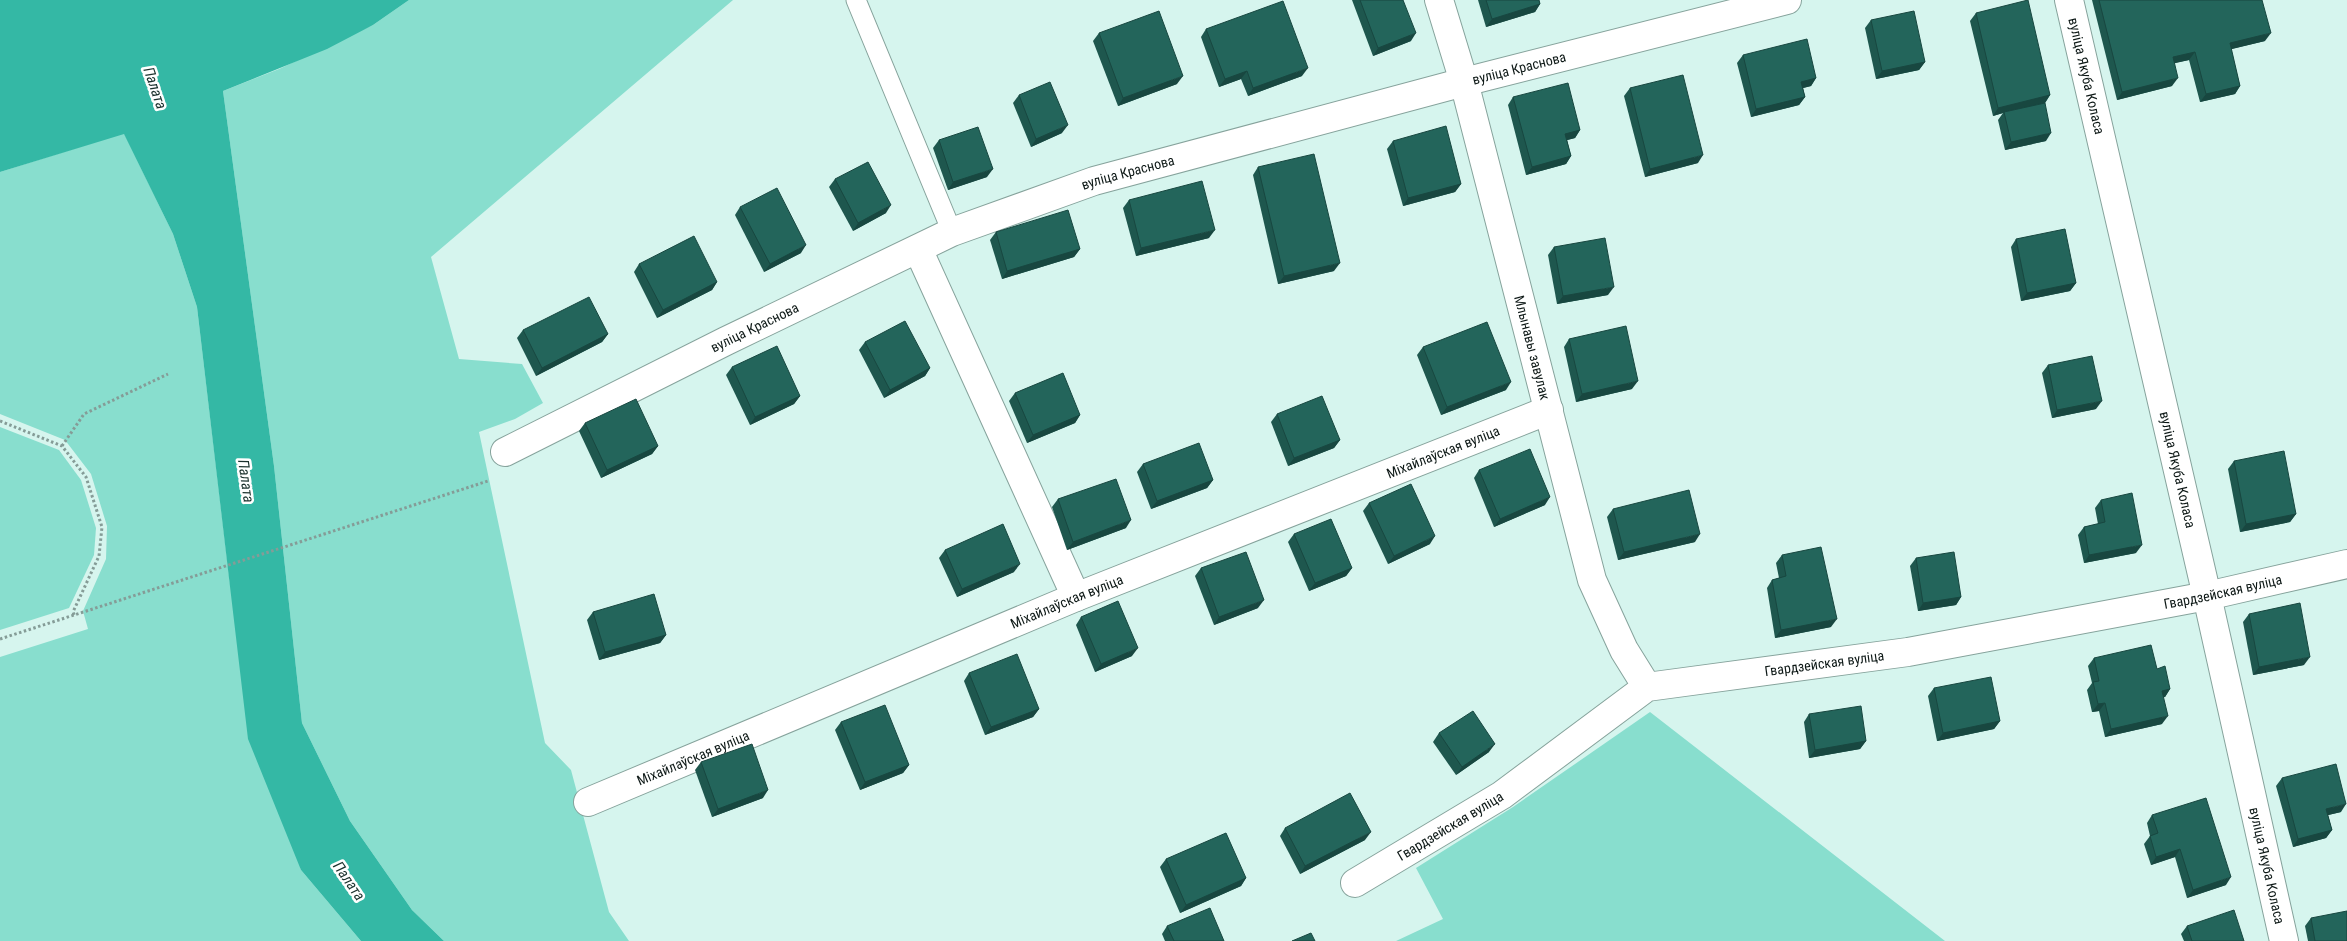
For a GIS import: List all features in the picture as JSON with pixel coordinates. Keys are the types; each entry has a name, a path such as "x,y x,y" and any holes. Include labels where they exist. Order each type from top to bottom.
{"street":[{"name":"Млынавы завулак","path":"1439,0 1464,82 1550,410 1592,580 1624,650 1647,687"},
{"name":"вуліца Краснова","path":"506,452 726,341 952,232 1094,181 1464,82 1787,0"},
{"name":"вуліца Якуба Коласа","path":"2069,0 2207,596 2284,941"},
{"path":"918,249 1076,597"},
{"name":"Міхайлаўская вуліца","path":"588,802 1076,597 1550,410"},
{"name":"Гвардзейская вуліца","path":"1354,883 1502,795 1647,687 1908,652 2207,596 2347,564"}],"lane":[{"path":"856,0 952,232"}],"path":[{"path":"62,446 84,414 168,374"},
{"path":"0,421 62,446 86,477 102,527 99,556 73,612 75,617"},
{"path":"0,640 492,480"}],"shaded area":[{"path":"409,0 733,0 431,257 459,359 522,364 543,403 515,419 479,432 545,743 571,770 609,912 629,941 444,941 412,910 350,821 302,723 274,466 223,91 279,69 373,25"},
{"path":"124,133 173,234 197,307 230,584 301,870 361,941 0,941 0,657 88,629 83,611 106,559 107,526 91,474 65,440 0,414 0,172"},
{"path":"0,427 59,450 81,480 96,528 94,555 69,608 0,630"},
{"path":"1650,712 1945,941 1396,941 1443,919 1416,868 1513,807"}],"water":[{"name":"Палата","path":"0,0 409,0 373,25 327,49 223,91 274,466 302,723 350,821 412,910 444,941 361,941 301,870 248,739 197,307 173,234 124,134 0,172"}],"building":[{"path":"1360,0 1403,0 1416,33 1378,48"},
{"path":"1486,0 1539,0 1540,4 1492,19"},
{"path":"2028,0 2050,95 1998,108 1976,13"},
{"path":"2099,0 2262,0 2271,33 2230,43 2240,86 2206,94 2195,52 2173,57 2178,78 2122,92"},
{"path":"1283,1 1308,68 1253,88 1247,71 1225,79 1206,29"},
{"path":"1159,11 1183,76 1123,98 1099,33"},
{"path":"1914,11 1925,62 1882,71 1871,20"},
{"path":"1807,39 1816,78 1801,82 1805,97 1756,109 1743,55"},
{"path":"1683,75 1703,155 1650,169 1630,88"},
{"path":"1050,82 1068,125 1036,139 1019,95"},
{"path":"1568,83 1580,130 1565,134 1571,156 1532,167 1513,97"},
{"path":"2045,103 2051,133 2011,142 2004,112"},
{"path":"1446,126 1461,184 1408,198 1393,141"},
{"path":"978,127 993,169 953,182 939,140"},
{"path":"1314,154 1340,263 1284,276 1258,167"},
{"path":"868,162 891,205 858,223 835,179"},
{"path":"1202,181 1215,230 1141,248 1129,200"},
{"path":"777,188 806,245 770,264 740,207"},
{"path":"1068,210 1080,249 1007,271 996,232"},
{"path":"2065,229 2076,283 2027,293 2016,239"},
{"path":"694,236 717,282 663,310 639,264"},
{"path":"1605,238 1614,287 1563,296 1554,247"},
{"path":"589,297 608,334 542,368 523,330"},
{"path":"905,321 930,368 890,390 865,342"},
{"path":"1487,322 1511,382 1447,407 1423,347"},
{"path":"1626,326 1638,381 1582,394 1569,339"},
{"path":"777,346 800,396 755,417 732,367"},
{"path":"2092,356 2102,401 2057,410 2048,365"},
{"path":"1063,373 1080,415 1033,435 1015,393"},
{"path":"1322,396 1340,440 1294,458 1277,414"},
{"path":"636,399 658,446 607,470 585,423"},
{"path":"1199,443 1213,480 1157,501 1143,464"},
{"path":"1530,449 1550,497 1500,519 1479,470"},
{"path":"2284,451 2296,514 2246,524 2234,461"},
{"path":"1116,479 1131,520 1073,542 1058,499"},
{"path":"1411,484 1435,536 1394,556 1369,503"},
{"path":"1689,490 1700,534 1624,552 1613,509"},
{"path":"2132,493 2142,545 2089,555 2084,527 2105,522 2101,500"},
{"path":"1331,519 1352,568 1315,583 1294,534"},
{"path":"1003,524 1020,564 962,589 945,550"},
{"path":"1821,547 1837,619 1781,630 1772,580 1786,576 1782,555"},
{"path":"1246,552 1264,600 1219,617 1201,568"},
{"path":"1954,552 1961,597 1923,603 1916,558"},
{"path":"654,594 666,635 605,652 593,612"},
{"path":"1118,601 1138,648 1101,664 1081,617"},
{"path":"2300,603 2310,657 2259,667 2249,614"},
{"path":"2151,645 2157,669 2165,666 2170,689 2162,691 2168,716 2111,729 2105,703 2098,704 2093,682 2099,681 2094,658"},
{"path":"1017,654 1039,709 991,727 969,673"},
{"path":"1991,677 2000,721 1943,733 1934,688"},
{"path":"885,705 909,765 865,782 841,722"},
{"path":"1861,706 1866,741 1815,750 1809,714"},
{"path":"1473,711 1495,744 1462,767 1439,733"},
{"path":"752,744 768,790 718,809 701,762"},
{"path":"2336,764 2346,804 2326,809 2332,830 2298,839 2282,778"},
{"path":"1350,793 1371,832 1305,866 1285,828"},
{"path":"2206,798 2231,877 2193,890 2180,849 2156,857 2150,836 2158,833 2152,815"},
{"path":"1226,833 1246,878 1186,905 1166,859"},
{"path":"1210,908 1224,941 1174,941 1167,926"},
{"path":"2234,910 2244,941 2192,941 2187,926"},
{"path":"2347,911 2347,941 2315,941 2311,918"},
{"path":"1311,933 1315,941 1292,941"}]}
